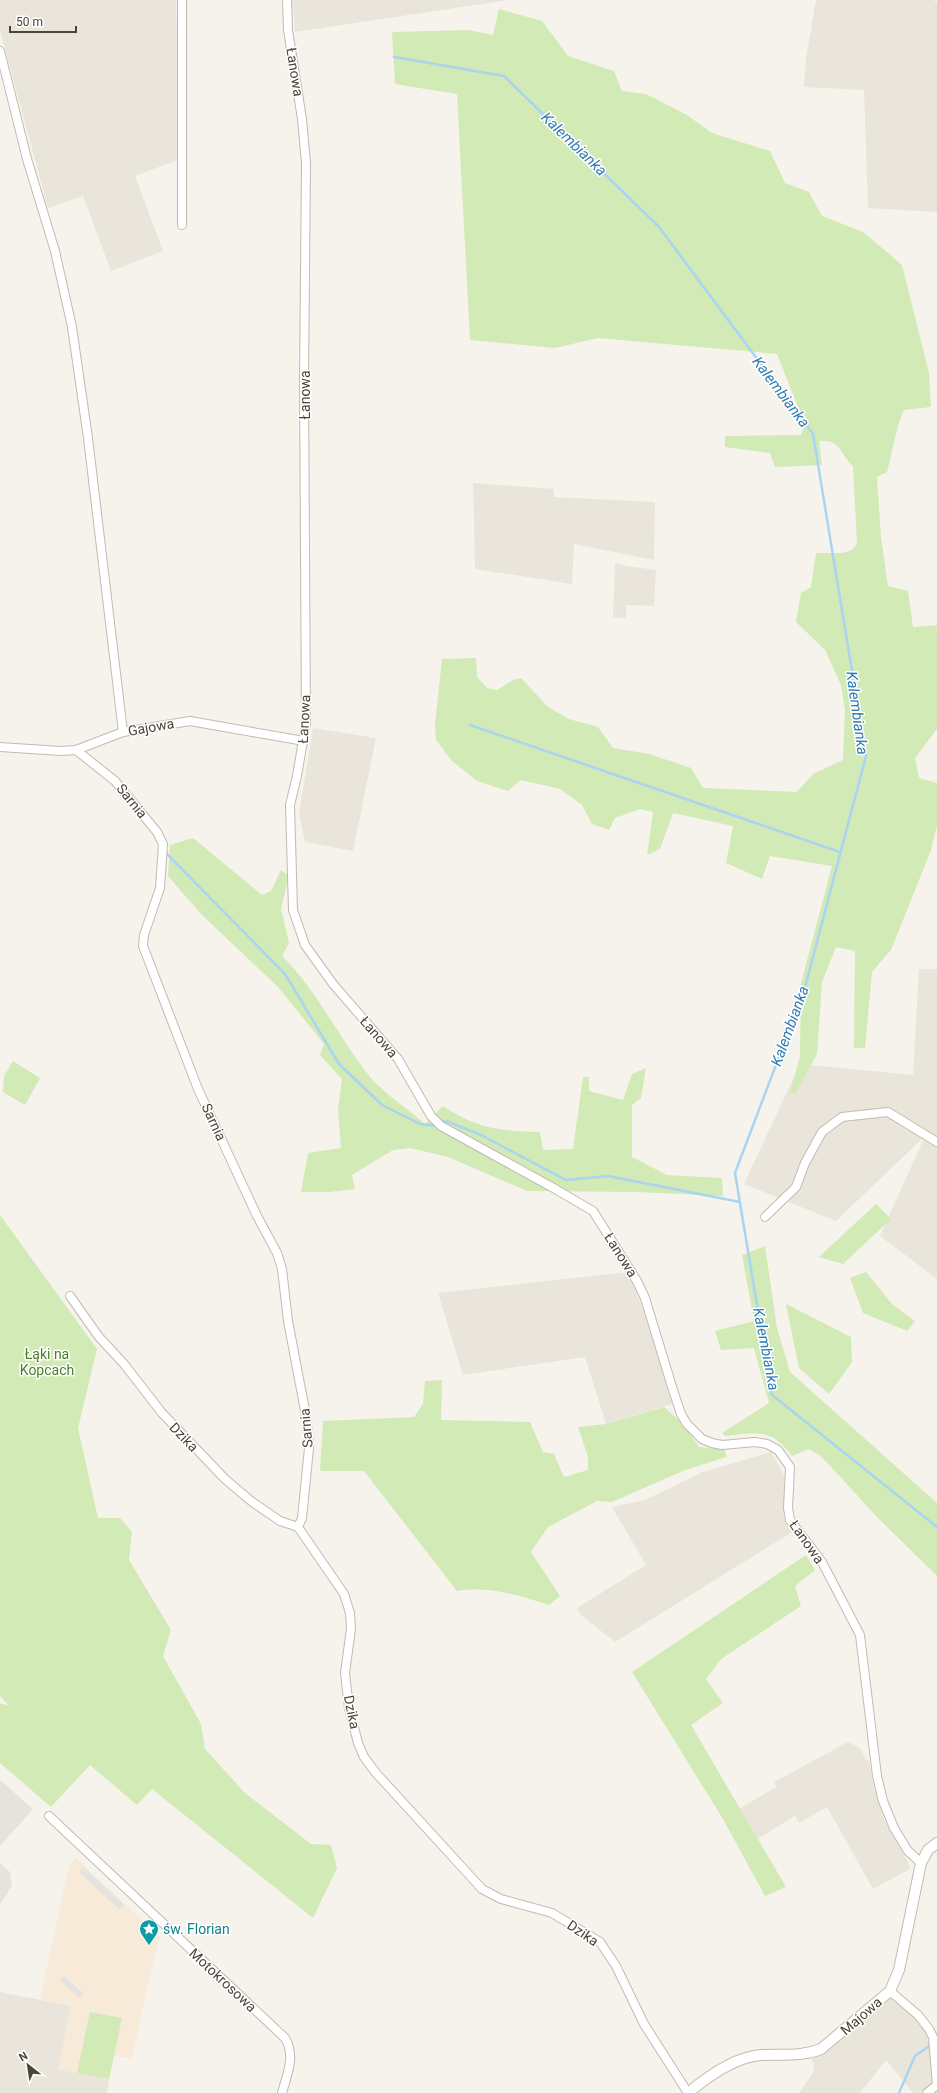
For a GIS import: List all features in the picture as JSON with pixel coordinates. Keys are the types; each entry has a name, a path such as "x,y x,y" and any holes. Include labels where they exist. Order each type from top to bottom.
{"street":[{"path":"182,0 182,225"},
{"name":"Łanowa","path":"287,0 288,30 302,119 306,163 304,381 306,723 304,741 290,805 293,910 305,945 333,984 398,1059 431,1116 441,1126 550,1186 593,1212 615,1244 642,1292 681,1414 694,1433 702,1439 722,1445 755,1442 767,1444 778,1450 790,1467 788,1508 790,1520 822,1562 860,1635 878,1776 883,1801 894,1828 908,1851 921,1863"},
{"path":"0,51 27,159 55,251 72,326 89,445 123,732"},
{"name":"Gajowa","path":"0,747 61,751 76,750 123,732 190,721 304,741"},
{"name":"Sarnia","path":"76,750 115,781 157,832 164,844 160,888 144,935 143,946 198,1089 257,1216 277,1254 282,1269 288,1321 307,1421 308,1448 302,1518 298,1527"},
{"path":"765,1217 796,1187 805,1163 822,1132 842,1117 888,1112 937,1142"},
{"name":"Dzika","path":"70,1296 99,1337 124,1364 162,1413 225,1479 251,1501 280,1521 298,1527 344,1594 350,1613 351,1629 345,1674 349,1708 358,1743 364,1757 401,1802 482,1889 501,1899 552,1913 600,1942 616,1966 644,2024 688,2093"},
{"name":"Motokrosowa","path":"49,1816 285,2038 290,2046 291,2054 282,2093"},
{"name":"Majowa","path":"688,2093 728,2066 744,2058 760,2055 809,2054 821,2049 890,1991 899,1970 921,1863 928,1850 937,1843"},
{"path":"890,1991 918,2015 929,2028 933,2037 936,2085 927,2093"}],"shaded area":[{"path":"0,0 176,0 180,159 135,176 163,251 111,271 83,196 48,208 0,30"},
{"path":"292,0 509,0 295,32"},
{"path":"816,0 934,0 937,3 937,212 868,208 864,90 804,87 806,59"},
{"path":"473,483 554,489 554,497 655,502 654,560 574,544 572,584 475,569"},
{"path":"615,563 656,570 654,606 626,605 626,618 613,617"},
{"path":"313,728 376,738 353,851 305,842 299,814"},
{"path":"919,969 937,969 937,1279 880,1236 925,1136 836,1221 744,1184 800,1064 913,1075"},
{"path":"628,1272 645,1314 675,1403 606,1424 585,1357 463,1375 438,1293"},
{"path":"771,1452 784,1475 784,1517 794,1531 615,1642 581,1615 577,1608 646,1565 612,1507 645,1500 703,1472"},
{"path":"848,1742 860,1748 866,1760 869,1761 872,1780 884,1820 907,1860 910,1869 873,1889 827,1807 799,1823 795,1816 756,1840 739,1809 776,1787 774,1782"},
{"path":"0,1780 33,1809 0,1846"},
{"path":"76,1858 160,1937 150,1973 132,2059 114,2056 109,2079 58,2069 71,2006 40,1999 69,1866"},
{"path":"0,1863 10,1872 12,1886 0,1904"},
{"path":"83,1867 124,1905 120,1910 79,1872"},
{"path":"64,1976 84,1994 79,1998 60,1981"},
{"path":"0,1992 71,2006 58,2069 109,2079 107,2093 0,2093"},
{"path":"888,1998 892,1998 912,2013 926,2029 929,2036 933,2079 929,2088 921,2093 913,2093 886,2060 860,2093 799,2093 813,2073 814,2064 811,2058 830,2049"}],"green space":[{"path":"499,9 542,21 568,56 614,71 622,91 646,94 687,115 712,133 770,151 785,183 809,192 822,216 863,232 902,265 929,373 931,407 904,410 896,433 887,472 877,477 881,537 888,586 908,591 913,627 937,625 937,729 915,758 919,778 937,783 937,826 931,850 891,950 872,972 865,1048 854,1048 855,951 836,947 822,982 817,1054 795,1094 790,1093 800,1056 801,983 832,866 770,856 762,879 726,863 733,826 673,813 660,849 647,855 653,812 640,809 615,818 609,830 592,824 582,805 560,789 521,780 508,791 477,781 452,761 436,740 435,724 442,659 476,658 477,677 487,688 497,690 513,680 521,678 548,707 569,719 598,727 613,748 649,754 691,768 703,788 797,792 813,774 843,760 845,710 841,685 825,650 796,622 801,593 811,587 816,553 842,553 852,550 857,543 853,466 836,445 832,442 826,441 819,441 822,465 775,467 770,453 725,447 725,436 801,435 805,424 777,354 598,338 555,348 470,340 457,94 395,84 392,32 468,30 493,35"},
{"path":"193,838 262,895 271,891 281,870 289,876 281,909 289,943 282,956 307,984 359,1063 371,1078 390,1096 425,1124 443,1106 467,1120 490,1127 513,1131 540,1132 543,1150 573,1149 583,1077 589,1077 589,1091 623,1100 632,1074 646,1068 641,1098 632,1105 632,1157 667,1175 722,1178 723,1196 637,1192 527,1191 448,1157 410,1148 393,1150 352,1175 355,1189 330,1192 301,1192 308,1153 341,1148 338,1110 342,1079 320,1055 324,1044 278,987 201,914 168,876 170,845"},
{"path":"13,1061 40,1078 25,1105 3,1092 4,1076"},
{"path":"876,1204 891,1219 843,1264 819,1257"},
{"name":"Łąki na Kopcach","path":"0,1215 97,1349 78,1428 98,1518 120,1518 132,1532 129,1560 171,1630 163,1656 201,1724 205,1749 245,1793 311,1844 331,1845 337,1868 313,1918 152,1789 137,1805 90,1765 51,1807 0,1763 0,1703 9,1706 0,1696"},
{"path":"765,1246 777,1328 790,1372 937,1503 937,1576 877,1517 821,1456 809,1449 792,1456 777,1440 762,1434 754,1433 725,1436 722,1433 769,1403 754,1348 721,1350 715,1331 754,1321 742,1255"},
{"path":"866,1272 892,1304 915,1321 907,1331 863,1313 850,1278"},
{"path":"786,1304 851,1337 852,1362 829,1394 799,1368"},
{"path":"442,1380 441,1420 530,1422 543,1452 554,1454 564,1477 588,1470 588,1457 578,1427 606,1424 664,1407 684,1425 699,1447 724,1449 727,1457 685,1470 612,1502 597,1501 548,1527 531,1552 560,1596 549,1605 504,1592 481,1590 457,1591 364,1471 320,1471 323,1421 414,1417 423,1404 425,1381"},
{"path":"806,1555 815,1570 795,1586 801,1606 721,1659 706,1679 723,1703 691,1725 786,1887 765,1896 723,1819 632,1672"},
{"path":"90,2012 122,2018 109,2079 77,2073"}],"waterway":[{"name":"Kalembianka","path":"394,57 504,76 659,227 813,434 866,756 804,991 735,1173 772,1395 937,1527"},
{"path":"470,725 840,852"},
{"path":"165,852 285,974 339,1064 382,1105 420,1124 436,1126"},
{"path":"442,1122 446,1121 481,1135 566,1180 608,1176 740,1202"},
{"name":"Kalembianka","path":"899,2093 915,2056 932,2044"}],"place":[{"name":"św. Florian","path":"149,1946"}]}
